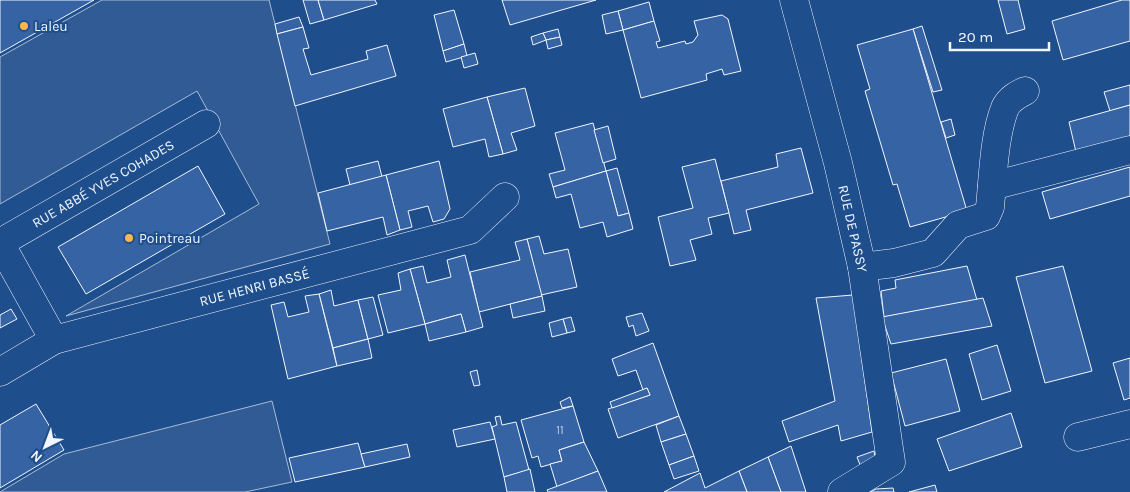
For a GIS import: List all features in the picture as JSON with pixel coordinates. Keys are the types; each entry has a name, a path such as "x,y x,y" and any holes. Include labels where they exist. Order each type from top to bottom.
{"street":[{"name":"RUE DE PASSY","path":"794,0 838,163 862,267 891,462 842,492"},
{"path":"862,267 933,253 958,225 986,216 990,207 1000,128 1006,107 1013,97 1025,91"},
{"name":"RUE ABBÉ YVES COHADES","path":"54,340 0,243 206,124"},
{"path":"992,186 1130,150"},
{"name":"RUE HENRI BASSÉ","path":"0,372 54,340 470,230 505,197"},
{"path":"1078,438 1130,424"}],"shaded area":[{"path":"102,0 269,0 330,244 66,316 259,204 197,91 0,204 0,57"},
{"path":"272,401 292,482 245,492 0,492 64,454"}],"building":[{"name":"Laleu","path":"0,0 94,0 0,53"},
{"path":"303,0 318,0 324,20 310,24"},
{"path":"318,0 375,0 377,4 324,20"},
{"path":"502,0 596,0 510,25"},
{"path":"998,0 1018,0 1025,29 1007,34"},
{"path":"1122,0 1130,0 1130,41 1063,60 1052,21"},
{"path":"649,2 654,21 623,30 618,11"},
{"path":"454,10 464,44 443,51 434,15"},
{"path":"618,11 623,30 606,34 602,15"},
{"path":"722,15 728,19 741,71 724,75 722,69 706,74 707,80 641,98 623,30 654,21 660,41 656,42 658,48 685,41 686,44 693,42 698,35 694,21"},
{"path":"299,17 303,27 277,34 275,24"},
{"path":"922,26 942,90 933,92 913,29"},
{"path":"303,27 309,48 303,49 311,75 368,59 366,51 387,45 396,76 295,106 277,34"},
{"path":"558,29 560,37 546,40 543,33"},
{"path":"913,29 967,211 910,227 897,184 893,185 865,91 870,89 857,45"},
{"path":"543,33 546,40 533,45 531,37"},
{"path":"560,37 562,45 548,49 546,40"},
{"path":"464,44 467,56 446,62 443,51"},
{"path":"475,53 478,64 464,68 461,57"},
{"path":"1130,85 1130,105 1110,111 1104,92"},
{"path":"525,88 535,126 511,133 517,150 503,154 487,97"},
{"path":"487,97 503,154 489,157 485,139 453,147 443,109"},
{"path":"1130,105 1130,136 1076,152 1069,122"},
{"path":"951,119 955,135 946,138 941,122"},
{"path":"593,123 606,171 553,187 549,174 565,170 555,133"},
{"path":"608,126 616,159 603,163 594,130"},
{"path":"801,148 813,193 746,210 751,230 734,234 721,181 778,167 776,154"},
{"path":"715,159 729,213 708,218 712,234 690,240 696,260 670,266 658,217 693,208 682,167"},
{"path":"378,161 382,177 350,185 346,169"},
{"path":"439,161 450,209 444,219 433,222 428,206 408,211 412,227 400,230 386,175"},
{"name":"Pointreau","path":"198,166 225,214 86,294 58,247"},
{"path":"1130,167 1130,196 1050,219 1042,192"},
{"path":"617,168 629,213 618,216 606,171"},
{"path":"606,171 618,216 629,213 633,229 607,237 603,222 580,228 571,194 556,198 553,187"},
{"path":"386,175 400,230 387,235 383,217 327,231 318,193"},
{"path":"539,236 544,254 568,249 577,287 541,295 527,239"},
{"path":"527,239 542,296 479,312 470,272 520,260 515,242"},
{"path":"465,255 483,327 466,332 461,314 425,324 410,269 423,266 427,283 451,277 447,260"},
{"path":"967,266 977,300 884,317 881,291 896,288 895,280"},
{"path":"1063,266 1092,371 1045,383 1016,277"},
{"path":"410,269 425,324 388,333 378,295 401,290 398,273"},
{"path":"331,290 334,306 358,300 368,339 333,348 319,294"},
{"path":"319,294 337,366 288,379 271,305 284,302 288,317 309,312 305,296"},
{"path":"853,295 872,432 841,441 838,425 789,442 782,421 835,401 816,298"},
{"path":"542,296 545,311 513,318 510,304"},
{"path":"373,297 383,335 368,339 358,300"},
{"path":"983,298 992,326 891,344 882,317"},
{"path":"11,309 17,319 0,328 0,315"},
{"path":"642,313 649,331 636,336 633,325 629,327 626,317"},
{"path":"461,314 466,332 429,341 425,324"},
{"path":"571,317 575,331 567,333 563,319"},
{"path":"563,319 567,333 552,337 549,323"},
{"path":"368,339 372,358 337,366 333,348"},
{"path":"653,343 679,416 618,438 608,409 650,395 647,388 643,390 636,370 618,376 612,359"},
{"path":"997,345 1011,391 982,400 969,354"},
{"path":"1130,358 1130,398 1124,400 1113,363"},
{"path":"946,359 960,411 905,426 891,373"},
{"path":"477,370 480,385 474,386 470,372"},
{"path":"647,388 650,395 612,408 610,402"},
{"path":"570,397 573,406 562,408 560,402"},
{"path":"36,404 64,450 0,488 0,425"},
{"path":"573,406 584,442 559,450 562,461 541,467 538,456 532,458 521,420"},
{"path":"1011,413 1022,447 949,471 937,439"},
{"path":"500,416 502,425 516,422 529,470 504,477 492,427 497,425 495,417"},
{"path":"679,416 686,434 661,442 656,425"},
{"path":"490,422 495,439 457,447 453,430"},
{"path":"686,434 694,456 669,465 661,442"},
{"path":"584,442 598,471 557,487 550,464 562,461 559,450"},
{"path":"358,443 365,467 295,482 289,458"},
{"path":"407,444 410,457 365,467 361,454"},
{"path":"791,446 806,492 781,492 768,457"},
{"path":"874,451 876,462 862,470 857,457"},
{"path":"694,456 699,471 674,479 669,465"},
{"path":"768,457 781,492 747,492 739,471"},
{"path":"530,469 535,492 507,492 504,477"},
{"path":"598,471 607,492 548,492 547,490"},
{"path":"739,471 747,492 664,492 700,473 705,488"},
{"path":"935,485 937,492 909,492"},
{"path":"893,488 894,492 870,492 876,489"}],"place":[{"name":"Laleu","path":"24,26"},
{"name":"Pointreau","path":"129,238"}]}
